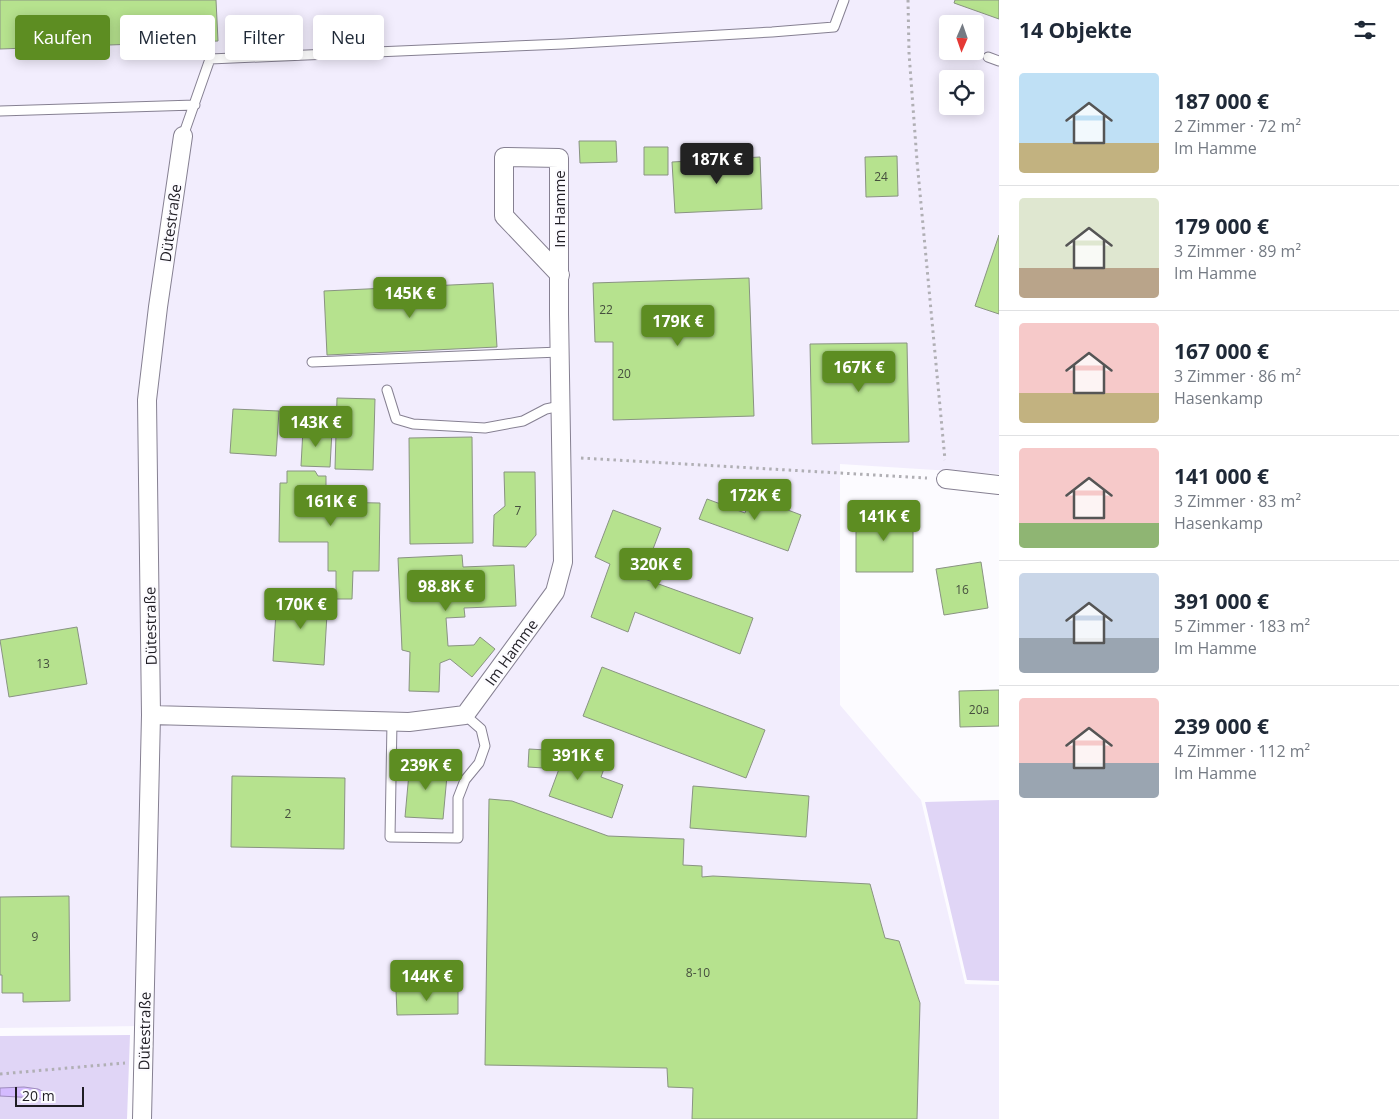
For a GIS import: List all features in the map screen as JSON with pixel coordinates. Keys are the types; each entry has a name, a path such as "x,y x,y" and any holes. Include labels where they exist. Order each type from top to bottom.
{"street":[{"name":"Dütestraße","path":"142,1119 151,715 147,400 183,136"},
{"name":"Im Hamme","path":"465,715 555,592 563,562 559,158 504,157 504,216 560,275"},
{"path":"946,479 999,485"},
{"path":"151,715 392,722 409,722 465,715"}],"lane":[{"path":"183,136 195,105 199,85 210,59 583,42 825,28 834,27 844,0"},
{"path":"988,57 999,61"},
{"path":"0,111 195,105"},
{"path":"312,362 560,352"},
{"path":"388,390 396,419 413,424 485,428 523,421 546,409 560,406"},
{"path":"392,722 390,836 458,838 458,798 465,780 479,763 485,746 481,729 465,715"}],"path":[{"path":"561,457 946,479 917,161 909,53 908,0"},
{"path":"0,1074 143,1062"}],"shaded area":[{"path":"0,0 999,0 999,474 840,464 840,705 921,800 965,984 999,985 999,1119 137,1119 140,1026 0,1028"},
{"path":"999,800 999,981 967,980 925,802"},
{"path":"130,1035 127,1119 0,1119 0,1036"},
{"path":"24,1087 38,1089 54,1097 50,1102 37,1098 0,1096 0,1088"}],"building":[{"path":"0,0 216,0 218,41 215,41 215,15 120,15 120,45 110,45 110,15 15,15 15,48 0,49"},
{"path":"955,0 999,0 999,19 954,3"},
{"path":"579,141 616,141 617,162 580,163"},
{"path":"644,147 668,147 668,175 644,175"},
{"path":"897,156 898,196 866,197 865,157"},
{"path":"760,157 762,209 675,213 672,162"},
{"path":"999,235 999,314 975,306"},
{"path":"749,278 754,416 613,420 613,342 595,342 593,283"},
{"path":"493,283 497,347 327,355 324,291"},
{"path":"907,343 909,442 812,444 810,344"},
{"path":"337,398 375,399 373,470 335,469"},
{"path":"233,409 279,411 276,456 230,453"},
{"path":"303,429 332,431 330,467 301,466"},
{"path":"472,437 473,543 410,544 409,438"},
{"path":"287,471 315,471 318,476 326,476 326,502 380,503 379,571 353,571 352,599 336,599 336,571 328,571 328,542 279,542 280,483 287,483"},
{"path":"504,472 535,472 536,535 526,547 493,546 494,515 505,506"},
{"path":"751,496 801,515 788,551 699,519 707,499 745,513"},
{"path":"613,510 661,528 642,578 753,618 740,654 635,612 628,632 591,617 610,564 595,557"},
{"path":"856,513 913,513 913,572 856,572"},
{"path":"462,555 463,567 514,565 516,606 464,608 465,617 446,618 448,646 474,645 480,637 495,649 472,677 450,659 440,663 439,692 409,691 410,652 402,650 398,558"},
{"path":"981,562 988,608 944,615 936,569"},
{"path":"277,595 328,597 324,665 273,661"},
{"path":"77,627 87,684 9,697 0,640"},
{"path":"602,667 765,730 746,778 583,716"},
{"path":"999,690 999,726 960,727 959,691"},
{"path":"529,749 564,751 605,766 601,777 623,785 612,818 549,796 559,769 528,767"},
{"path":"410,762 448,765 443,819 405,817"},
{"path":"232,776 345,778 344,849 231,847"},
{"path":"693,786 809,796 806,837 690,828"},
{"path":"489,799 512,801 608,836 684,839 683,865 702,866 702,877 870,884 885,938 899,941 920,1003 917,1119 692,1119 693,1088 668,1087 667,1068 485,1065"},
{"path":"69,896 70,1001 23,1002 23,993 2,993 2,975 0,975 0,897"},
{"path":"458,989 458,1014 397,1015 396,990"}]}
